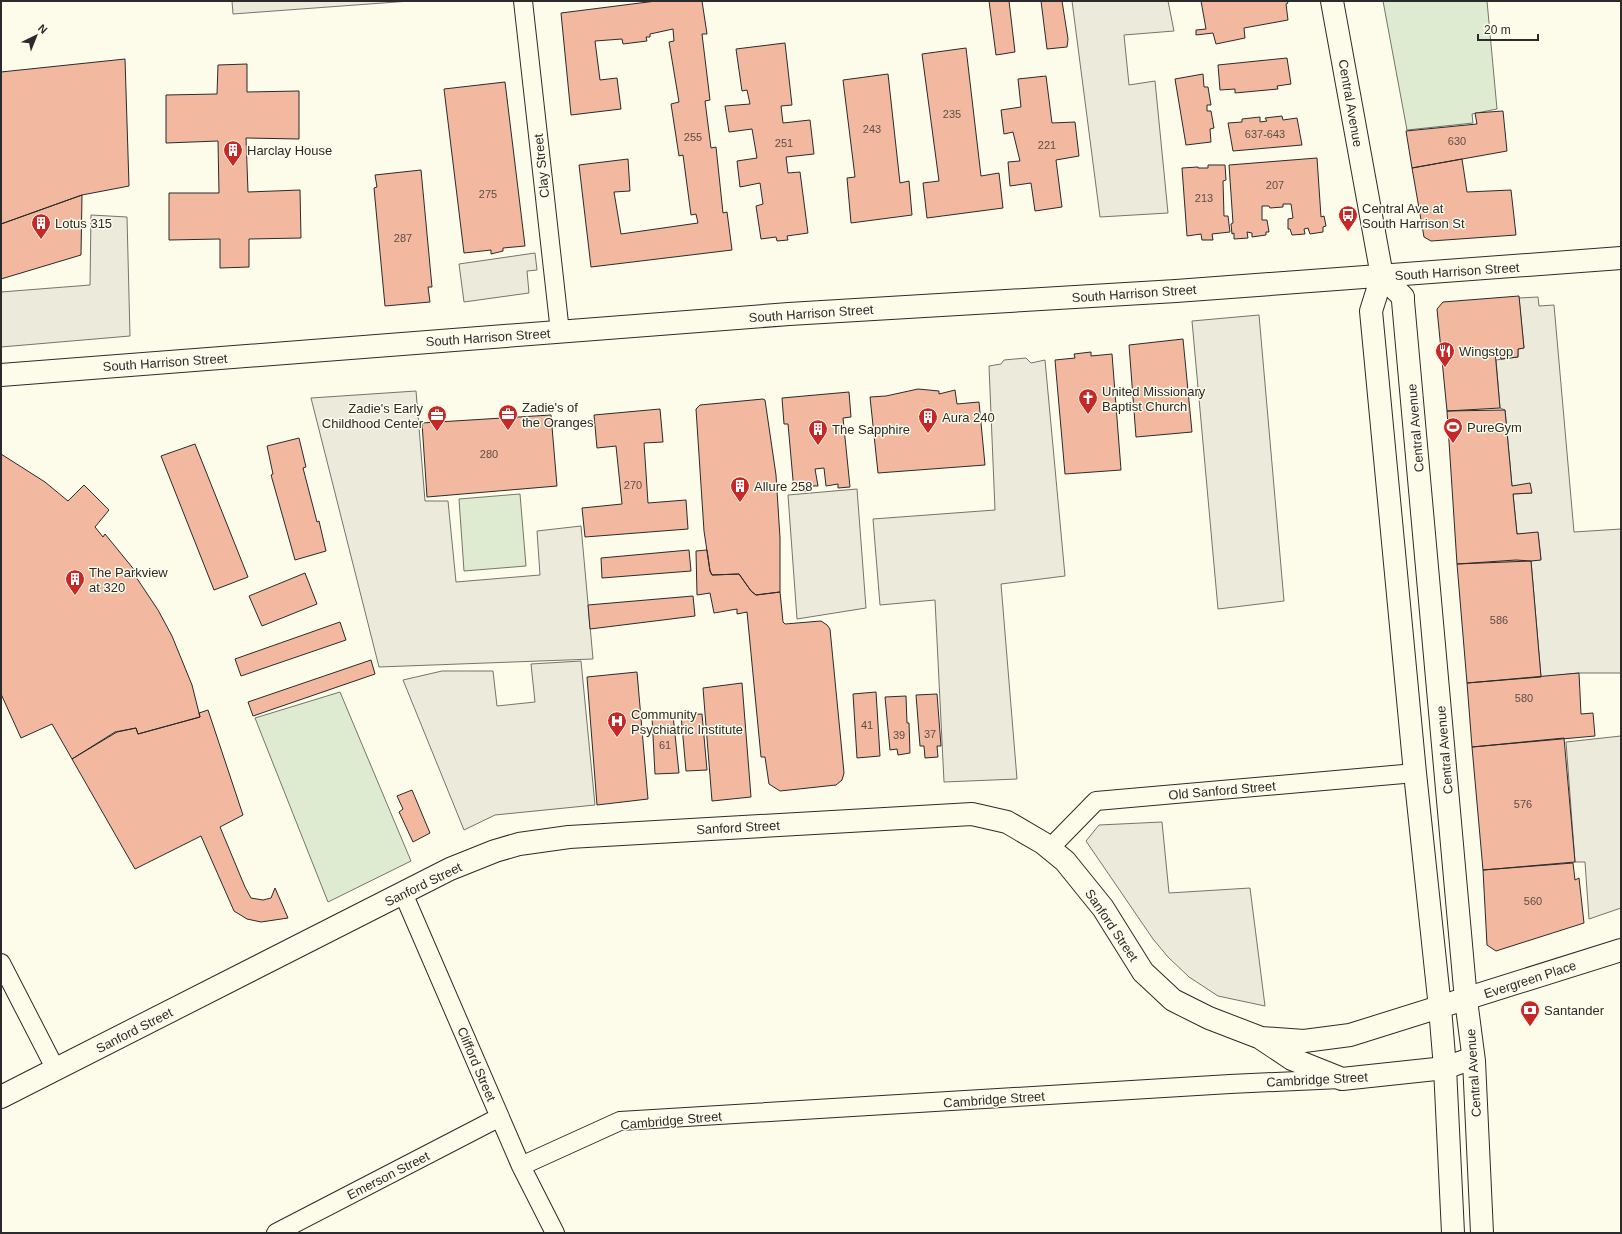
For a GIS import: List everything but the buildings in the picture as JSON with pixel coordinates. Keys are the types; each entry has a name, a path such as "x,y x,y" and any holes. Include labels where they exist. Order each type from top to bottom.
{"main road":[{"name":"Central Avenue","path":"1332,1 1382,276 1371,311 1415,773 1440,1008 1445,1068 1453,1233"},
{"name":"South Harrison Street","path":"1,375 789,314 1176,291 1621,258"},
{"name":"Central Avenue","path":"1382,276 1402,297 1403,301 1466,1000 1473,1058 1482,1233"},
{"name":"Sanford Street","path":"1,1097 450,869 519,844 569,836 972,814 1007,822 1050,848 1065,861 1103,908 1143,972 1173,1000 1209,1018 1261,1038 1304,1041 1350,1035 1440,1008"},
{"name":"Evergreen Place","path":"1440,1008 1621,950"},
{"path":"1261,1038 1292,1059 1342,1079"},
{"name":"Cambridge Street","path":"1342,1079 1445,1068 1473,1058"}],"street":[{"name":"Clay Street","path":"523,1 560,332"},
{"name":"Old Sanford Street","path":"1050,848 1096,801 1415,773"},
{"name":"Clifford Street","path":"403,893 521,1166 555,1233"},
{"path":"1,963 56,1070"},
{"name":"Cambridge Street","path":"521,1166 620,1122 1230,1084 1342,1079"},
{"name":"Emerson Street","path":"276,1233 500,1117"}],"green space":[{"path":"1383,1 1487,1 1497,109 1472,114 1473,123 1407,130"},
{"path":"520,494 526,566 464,571 459,499"},
{"path":"340,692 411,861 328,902 255,718"}],"shaded area":[{"path":"232,1 410,1 233,14"},
{"path":"1072,1 1168,1 1174,31 1124,35 1129,85 1155,81 1168,213 1100,217"},
{"path":"91,215 127,217 130,336 1,347 1,292 90,285"},
{"path":"535,253 537,270 527,271 529,293 464,302 459,264"},
{"path":"1538,297 1539,306 1554,305 1574,532 1621,529 1621,673 1579,673 1541,677 1531,561 1541,559 1538,533 1517,534 1513,494 1532,493 1512,486 1505,410 1500,408 1496,360 1518,357 1518,349 1524,348 1519,298"},
{"path":"1259,315 1284,601 1218,609 1192,321"},
{"path":"1026,358 1031,363 1045,360 1065,576 1001,584 1017,779 944,782 935,600 880,605 873,519 995,510 989,366 1001,364 1004,360"},
{"path":"416,391 425,501 448,501 456,582 540,575 537,531 581,526 593,659 379,667 311,398"},
{"path":"857,489 866,608 797,619 788,495"},
{"path":"581,661 595,805 495,815 464,830 403,680 442,671 493,671 497,706 535,702 531,664"},
{"path":"1621,736 1621,908 1589,919 1585,862 1575,862 1566,742"},
{"path":"1162,822 1169,893 1250,888 1265,1006 1218,996 1189,977 1168,957 1153,939 1086,841 1099,825"}],"place":[{"name":"Harclay House","path":"233,167"},
{"name":"Central Ave at South Harrison St","path":"1348,232"},
{"name":"Lotus 315","path":"41,240"},
{"name":"Wingstop","path":"1445,368"},
{"name":"United Missionary Baptist Church","path":"1088,415"},
{"name":"Zadie's of the Oranges","path":"508,431"},
{"name":"Zadie's Early Childhood Center","path":"437,432"},
{"name":"Aura 240","path":"928,434"},
{"name":"PureGym","path":"1453,444"},
{"name":"The Sapphire","path":"818,446"},
{"name":"Allure 258","path":"740,503"},
{"name":"The Parkview at 320","path":"75,596"},
{"name":"Community Psychiatric Institute","path":"617,738"},
{"name":"Santander","path":"1530,1027"}]}
